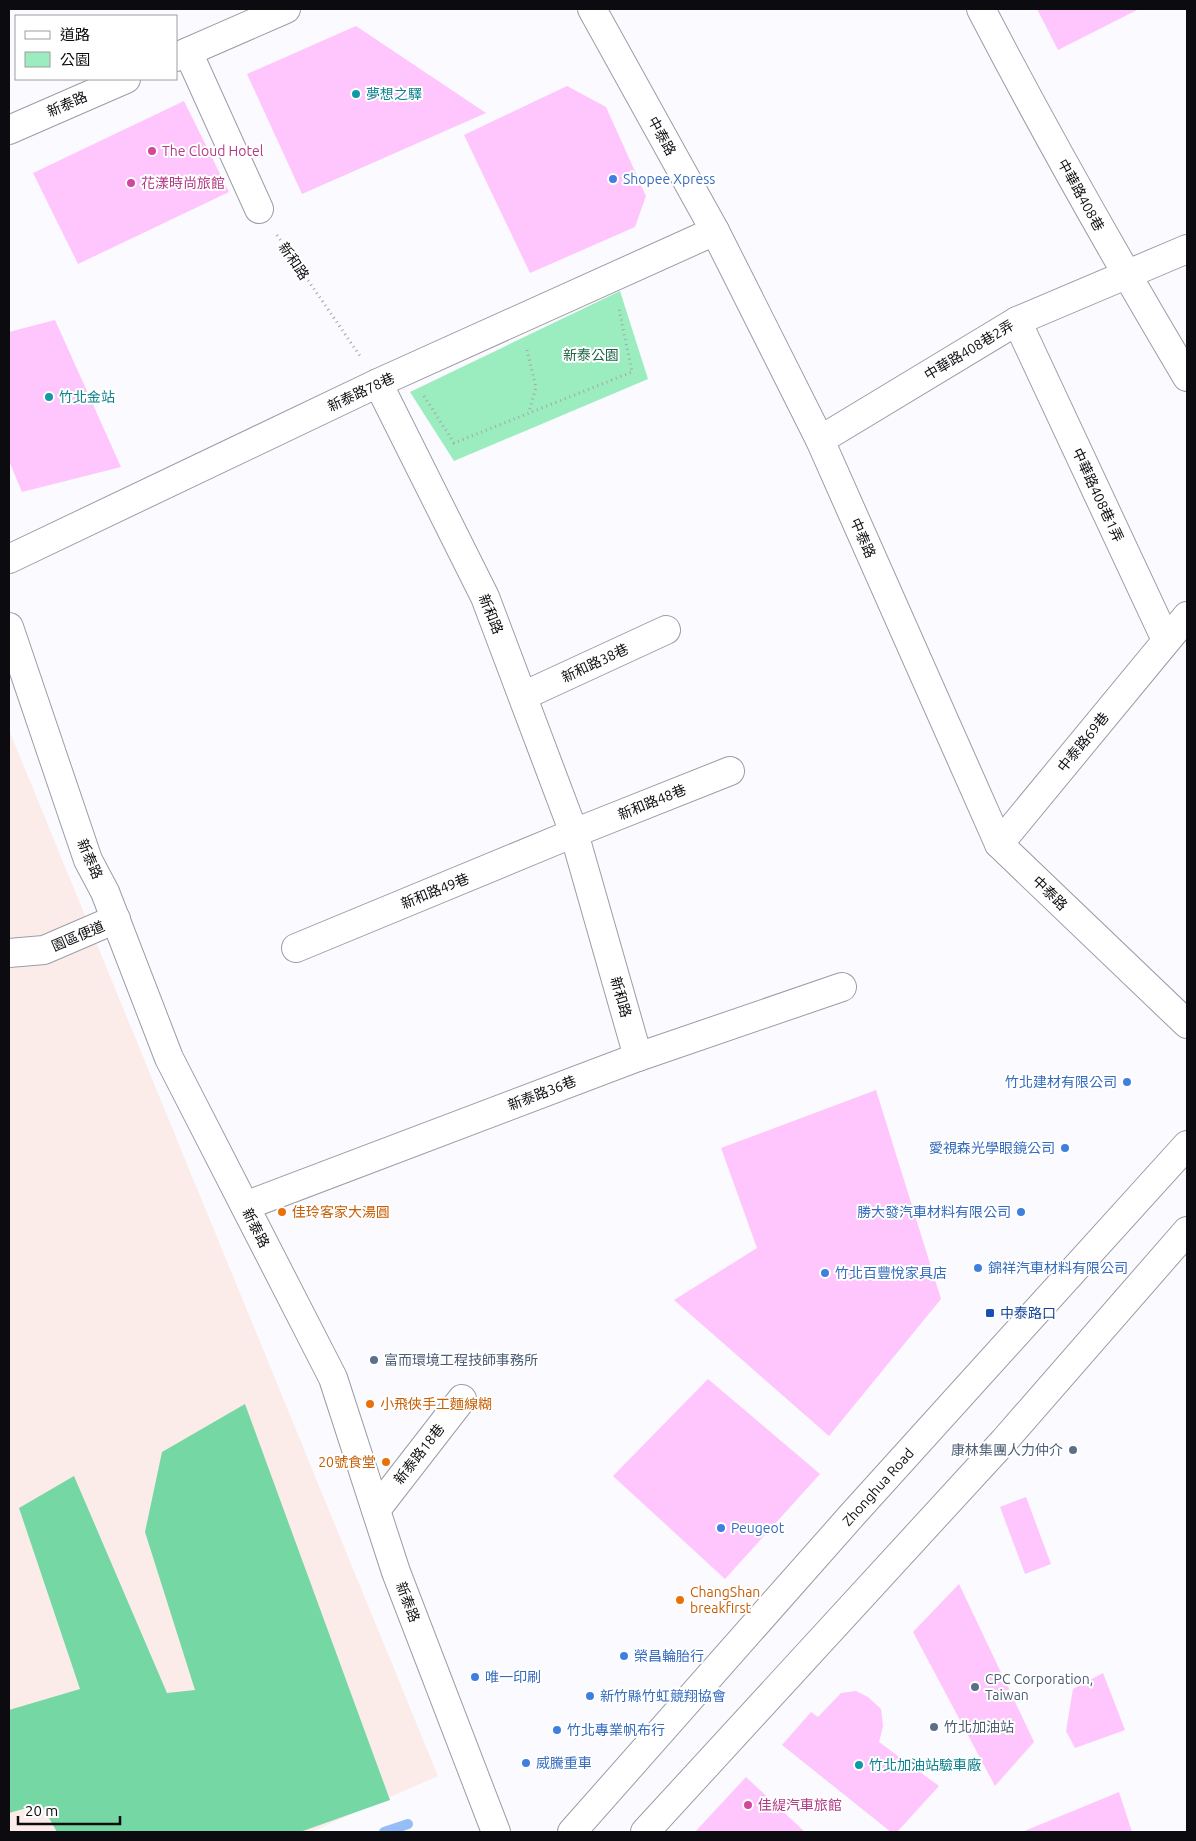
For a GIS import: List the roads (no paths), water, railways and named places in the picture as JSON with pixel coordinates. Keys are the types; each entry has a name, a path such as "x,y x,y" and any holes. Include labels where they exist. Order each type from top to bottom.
{"street":[{"path":"259,209 182,54 286,9"},
{"name":"中泰路","path":"592,9 715,231 820,440 999,844 1187,1024"},
{"name":"中華路408巷","path":"981,9 1042,125 1126,275 1187,377"},
{"name":"新泰路","path":"9,130 124,80"},
{"name":"新泰路78巷","path":"9,559 378,384 715,231"},
{"name":"中華路408巷2弄","path":"820,440 1017,321 1187,249"},
{"name":"中華路408巷1弄","path":"1017,321 1166,640"},
{"name":"新和路","path":"378,384 485,597 574,833 638,1057"},
{"path":"1166,640 1187,616"},
{"name":"新泰路","path":"9,627 88,860 105,892 169,1058 333,1378 396,1572 496,1832"},
{"name":"新和路38巷","path":"523,696 666,630"},
{"name":"中泰路69巷","path":"999,844 1166,640"},
{"name":"新和路48巷","path":"574,833 730,771"},
{"name":"新和路49巷","path":"296,948 574,833"},
{"name":"園區便道","path":"9,953 44,950 116,920"},
{"name":"新泰路36巷","path":"245,1206 638,1057 842,987"},
{"name":"Zhonghua Road","path":"572,1832 853,1514 1187,1145"},
{"path":"645,1832 1004,1441 1187,1231"},
{"name":"新泰路18巷","path":"376,1510 462,1399"}],"waterway":[{"path":"384,1832 408,1824"}],"place":[{"name":"夢想之驛","path":"356,94"},
{"name":"The Cloud Hotel","path":"152,151"},
{"name":"Shopee Xpress","path":"613,179"},
{"name":"花漾時尚旅館","path":"131,183"},
{"name":"竹北金站","path":"49,397"},
{"name":"竹北建材有限公司","path":"1127,1082"},
{"name":"愛視森光學眼鏡公司","path":"1065,1148"},
{"name":"佳玲客家大湯圓","path":"282,1212"},
{"name":"勝大發汽車材料有限公司","path":"1021,1212"},
{"name":"錦祥汽車材料有限公司","path":"978,1268"},
{"name":"竹北百豐悅家具店","path":"825,1273"},
{"name":"中泰路口","path":"990,1313"},
{"name":"富而環境工程技師事務所","path":"374,1360"},
{"name":"小飛俠手工麵線糊","path":"370,1404"},
{"name":"康林集團人力仲介","path":"1073,1450"},
{"name":"20號食堂","path":"386,1462"},
{"name":"Peugeot","path":"721,1528"},
{"name":"ChangShan breakfirst","path":"680,1600"},
{"name":"榮昌輪胎行","path":"624,1656"},
{"name":"唯一印刷","path":"475,1677"},
{"name":"CPC Corporation, Taiwan","path":"975,1687"},
{"name":"新竹縣竹虹競翔協會","path":"590,1696"},
{"name":"竹北加油站","path":"934,1727"},
{"name":"竹北專業帆布行","path":"557,1730"},
{"name":"威騰重車","path":"526,1763"},
{"name":"竹北加油站驗車廠","path":"859,1765"},
{"name":"佳緹汽車旅館","path":"748,1805"}],"park label":[{"name":"新泰公園","path":"591,355"}]}
